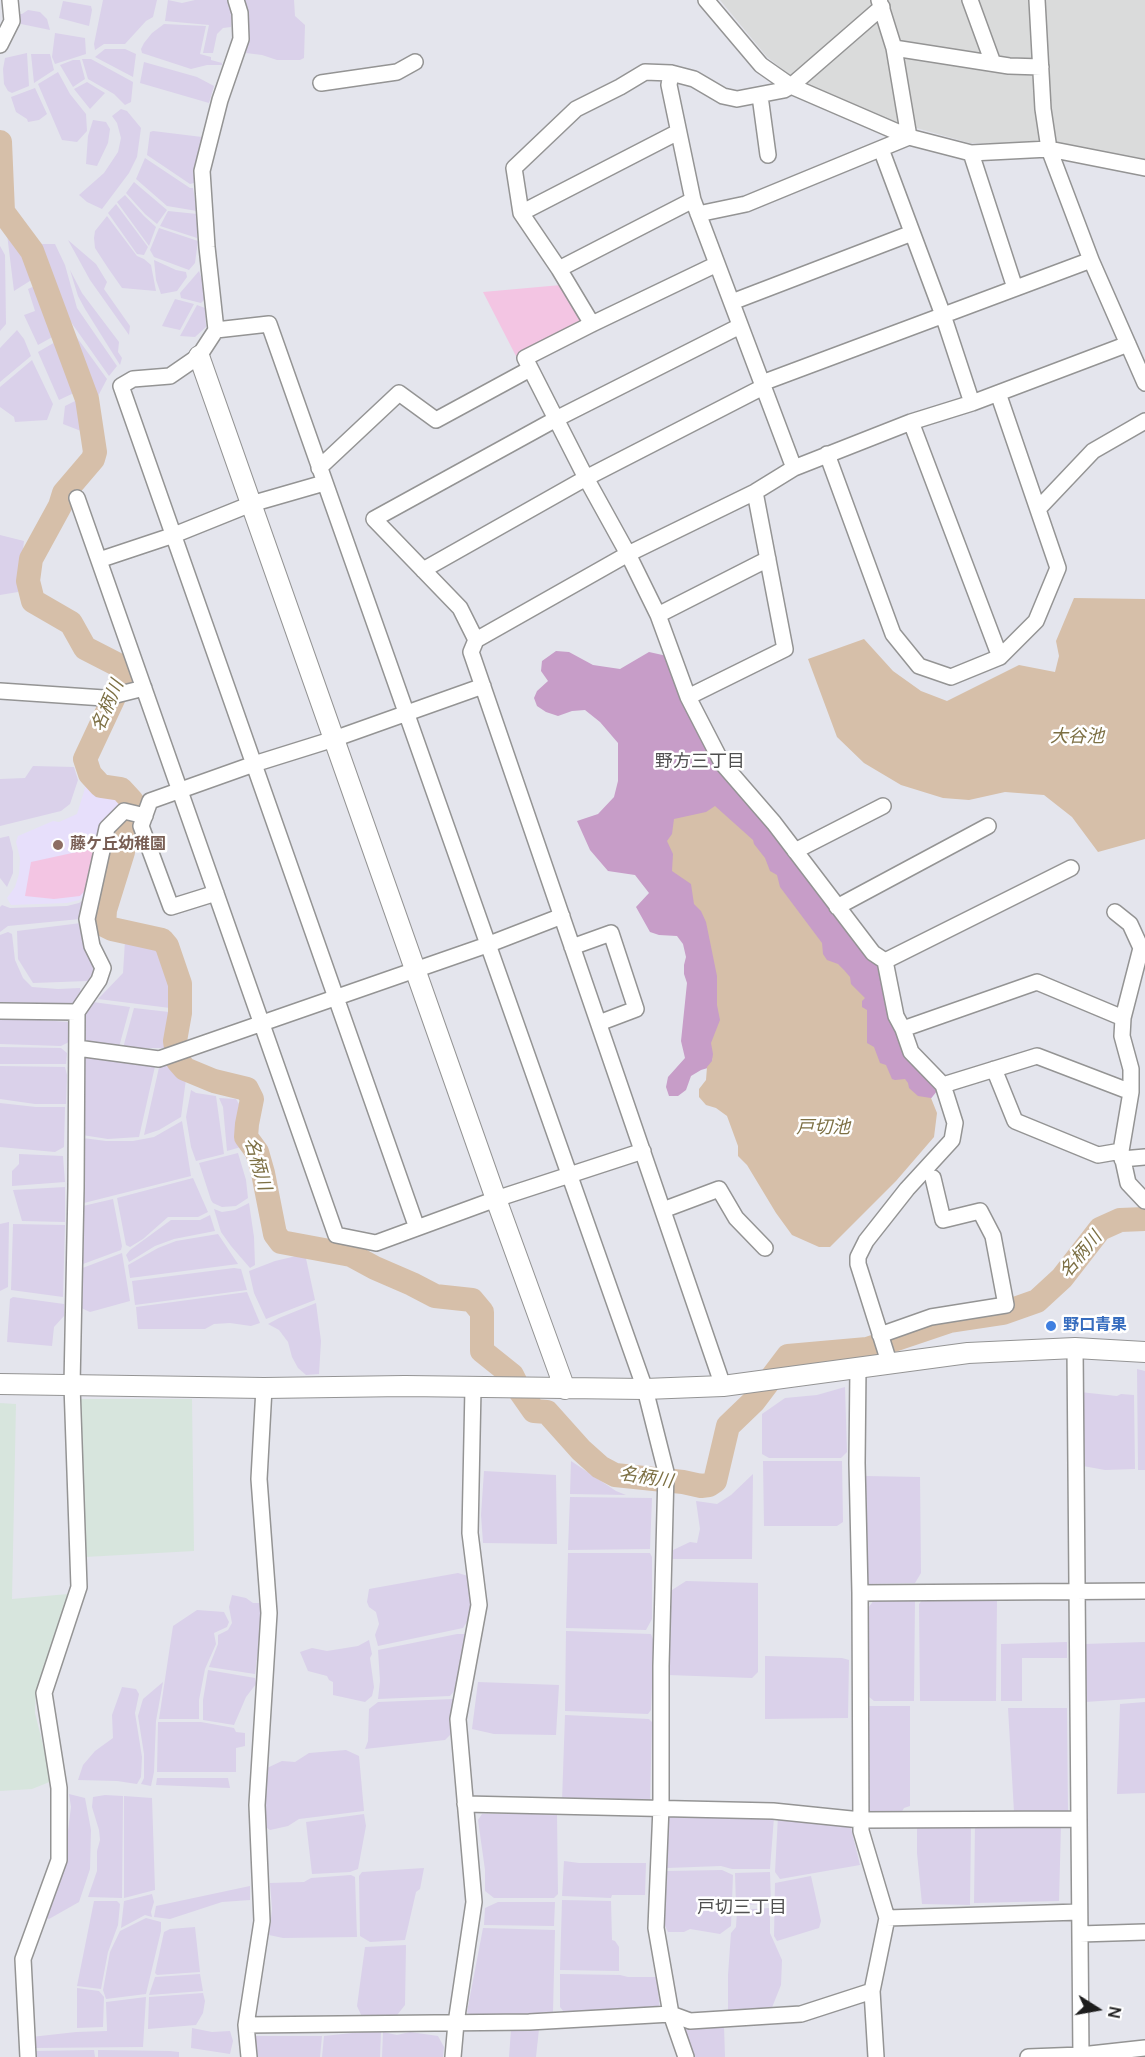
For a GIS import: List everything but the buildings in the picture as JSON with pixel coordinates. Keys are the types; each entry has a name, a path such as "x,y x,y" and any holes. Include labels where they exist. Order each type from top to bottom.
{"street":[{"path":"0,45 12,21 10,0"},
{"path":"236,0 240,13 241,39 220,100 202,171 216,330 199,356 170,376 133,379 121,386 417,1228"},
{"path":"706,0 761,65 791,86 909,137 971,153 1049,149 1143,171"},
{"path":"970,0 993,63"},
{"path":"1037,0 1043,109 1049,149 1091,260 1145,383"},
{"path":"592,324 559,269 521,213 514,168 576,109 645,72 671,73 694,79 723,96 737,99 784,90 880,3 894,48 909,137"},
{"path":"894,48 1041,68"},
{"path":"321,83 397,72 415,62"},
{"path":"671,73 669,85 696,207 794,468"},
{"path":"760,96 768,155"},
{"path":"521,213 678,132"},
{"path":"559,269 696,207 746,204 909,137"},
{"path":"881,149 972,403"},
{"path":"971,153 1016,288"},
{"path":"732,302 912,233"},
{"path":"423,570 586,478 762,385 1091,260"},
{"path":"717,264 525,358 658,615 688,697 722,763 795,850 873,953 885,961 896,1016 911,1052 942,1085 955,1123 952,1140 907,1189 866,1241 858,1257 858,1264 884,1349"},
{"path":"216,330 269,324 645,1389 666,1480 661,1666 661,1807 656,1928 671,2014 686,2057"},
{"path":"476,640 460,608 374,519 556,419 740,326"},
{"path":"723,1386 471,652 476,640 628,554 755,492 794,468 911,422 972,403 1128,344"},
{"path":"199,356 496,1199 566,1389"},
{"path":"319,468 399,393 436,420 530,369"},
{"path":"827,454 893,634 920,666 951,677 1000,657 1036,621 1058,568 998,393"},
{"path":"1038,509 1093,451 1145,421"},
{"path":"911,422 1000,657"},
{"path":"99,560 174,536 251,504 324,483"},
{"path":"688,697 785,649 755,492"},
{"path":"77,498 336,1234 376,1243 496,1199 643,1151"},
{"path":"658,615 768,559"},
{"path":"216,893 171,907 141,826 150,801 483,686"},
{"path":"0,692 104,698 144,688"},
{"path":"795,850 883,806"},
{"path":"28,2057 23,1959 59,1860 59,1788 44,1693 80,1587 72,1385 77,1012 99,980 103,968 92,946 87,919 107,828 124,811 145,816"},
{"path":"837,907 988,826"},
{"path":"885,961 1071,868"},
{"path":"1115,912 1130,924 1141,948 1123,1018 1122,1036 1138,1067 1131,1092 1122,1155 1128,1183 1145,1201"},
{"path":"77,1048 159,1059 487,945 562,916"},
{"path":"572,947 611,933 636,1009 599,1023"},
{"path":"903,1029 1037,981 1123,1018"},
{"path":"0,1011 77,1012"},
{"path":"942,1085 1037,1056 1131,1092"},
{"path":"994,1068 1015,1121 1098,1155 1145,1157"},
{"path":"0,1384 264,1388 645,1389 723,1386 858,1368 931,1317 1006,1305 993,1236 980,1211 943,1220 933,1178"},
{"path":"663,1210 719,1189 736,1218 765,1248"},
{"path":"884,1349 968,1353 1075,1348 1145,1352"},
{"path":"1075,1348 1081,2056"},
{"path":"858,1368 861,1832 886,1918 872,1991 876,2057"},
{"path":"249,2057 246,2025 262,1922 257,1805 269,1613 259,1479 264,1388"},
{"path":"453,2057 474,1902 458,1719 479,1605 470,1533 480,1388"},
{"path":"860,1593 1145,1591"},
{"path":"465,1804 773,1811 861,1820 1078,1819"},
{"path":"886,1918 1079,1912"},
{"path":"1080,1934 1145,1932"},
{"path":"246,2025 529,2022 671,2014 690,2021 801,2014 872,1991"},
{"path":"1028,2057 1081,2056 1145,2048"}],"shaded area":[{"path":"103,0 157,0 153,17 146,21 125,44 104,44 95,50 94,44"},
{"path":"168,0 182,3 195,0 227,0 232,15 231,27 223,28 217,34 213,53 203,53 209,25 165,21"},
{"path":"243,0 294,0 295,16 305,25 304,58 277,60 246,53 249,37 248,17"},
{"path":"720,0 1145,0 1145,161 1068,145 969,143 899,123 806,88 767,57"},
{"path":"63,1 91,6 89,26 59,18"},
{"path":"28,10 40,12 47,19 50,30 21,24 17,14"},
{"path":"164,24 206,26 200,54 211,57 211,60 222,63 222,65 207,65 191,69 142,53 144,43"},
{"path":"55,33 85,38 86,54 55,64 52,57"},
{"path":"105,49 125,49 136,54 133,77 95,57"},
{"path":"27,53 29,86 12,93 4,84 5,58"},
{"path":"31,54 50,54 54,70 34,83"},
{"path":"82,59 91,59 133,82 131,102 125,105 114,94 88,79"},
{"path":"80,60 85,79 73,87 60,65"},
{"path":"144,62 197,77 214,86 209,103 140,83"},
{"path":"58,72 70,94 86,114 87,131 77,142 62,140 38,84"},
{"path":"87,82 105,93 90,109 74,89"},
{"path":"35,88 47,114 39,120 28,122 16,112 11,97"},
{"path":"121,109 127,111 141,128 137,157 129,173 102,209 87,202 79,195 104,173 118,152 121,138 117,123 112,116"},
{"path":"93,120 106,122 110,129 108,143 97,166 86,164 88,136"},
{"path":"150,132 202,137 194,172 194,183 190,184 147,155"},
{"path":"145,158 193,188 197,211 167,206 136,179"},
{"path":"134,182 167,210 157,224 126,193"},
{"path":"125,195 156,227 149,246 117,202"},
{"path":"116,204 148,247 144,255 137,254 108,213"},
{"path":"168,211 197,214 197,238 160,226"},
{"path":"107,216 137,256 151,265 156,291 122,288 108,268 95,248 94,238 95,231"},
{"path":"159,228 198,241 195,263 189,270 154,257 150,250"},
{"path":"11,229 28,257 33,279 14,291 7,234"},
{"path":"68,240 96,264 107,282 104,289 130,326 129,335 90,280"},
{"path":"36,244 55,244 65,265 77,308 117,366 109,376 52,292"},
{"path":"0,246 5,255 6,324 0,331"},
{"path":"154,260 186,272 187,277 177,291 161,294 156,280"},
{"path":"70,270 82,293 119,342 118,352 122,358 120,365 78,296"},
{"path":"199,271 204,285 204,300 201,303 181,298 180,293"},
{"path":"37,285 56,335 38,345 24,315 35,311 28,289"},
{"path":"561,285 580,318 579,324 516,356 483,292"},
{"path":"175,299 194,304 180,330 162,326"},
{"path":"197,305 205,308 206,327 195,337 180,336"},
{"path":"65,321 107,379 97,398 74,351 63,322"},
{"path":"17,330 24,339 31,356 0,382 0,348"},
{"path":"57,341 78,391 59,400 38,352"},
{"path":"32,360 53,404 47,420 15,422 14,417 0,407 0,387"},
{"path":"79,399 81,431 63,424 65,406"},
{"path":"0,535 24,541 18,592 0,595"},
{"path":"556,651 569,652 593,665 620,669 649,652 667,656 720,767 880,964 890,1012 937,1091 929,1101 922,1102 896,1087 695,883 710,922 717,954 722,1016 711,1067 691,1076 686,1090 678,1096 669,1096 666,1087 668,1077 685,1058 681,1041 687,983 684,974 686,957 683,944 677,936 650,932 636,907 649,893 635,875 608,871 590,850 577,821 598,814 614,797 618,781 618,743 600,722 585,710 572,711 558,716 537,706 534,698 537,691 548,681 541,671 542,661"},
{"path":"33,766 74,767 78,780 70,804 61,811 0,826 0,779 25,778"},
{"name":"藤ケ丘幼稚園","path":"86,785 118,796 123,802 104,826 89,893 79,900 67,903 11,905 7,898 15,887 19,874 20,858 16,842 18,836 53,821 59,822 77,814"},
{"path":"9,836 13,852 13,873 7,887 0,878 0,838"},
{"path":"95,848 86,889 80,896 54,899 25,896 31,862"},
{"path":"87,897 80,919 8,926 0,932 0,907 2,905 10,908 67,906 79,903"},
{"path":"81,923 94,970 88,981 33,983 18,959 17,931"},
{"path":"8,932 12,934 15,960 23,978 32,987 80,988 81,993 70,1007 0,1004 0,935"},
{"path":"125,941 155,946 162,953 171,993 170,1008 98,999 123,973"},
{"path":"93,1002 130,1007 119,1047 84,1043 83,1014"},
{"path":"134,1008 169,1012 165,1048 123,1048"},
{"path":"0,1017 68,1022 69,1042 61,1046 0,1044"},
{"path":"0,1047 61,1048 67,1053 66,1064 0,1064"},
{"path":"83,1056 156,1062 139,1137 108,1139 82,1135"},
{"path":"170,1061 180,1076 186,1079 181,1117 159,1130 144,1135 160,1063"},
{"path":"0,1066 65,1067 66,1104 35,1104 0,1099"},
{"path":"191,1090 216,1096 224,1154 196,1161 186,1117"},
{"path":"219,1098 236,1099 239,1104 237,1130 241,1147 227,1151 223,1107"},
{"path":"0,1103 65,1107 64,1147 55,1152 0,1147"},
{"path":"182,1121 191,1176 80,1204 83,1138 133,1141 154,1137"},
{"path":"238,1153 246,1180 248,1198 236,1206 222,1207 211,1200 199,1163"},
{"path":"19,1154 63,1156 65,1182 12,1186 12,1171 19,1164"},
{"path":"193,1178 208,1212 198,1217 168,1217 143,1239 130,1247 126,1245 117,1198"},
{"path":"65,1187 65,1222 22,1221 13,1190"},
{"path":"113,1199 121,1250 83,1264 80,1263 83,1206"},
{"path":"249,1203 255,1265 250,1268 221,1232 214,1209 222,1212 235,1210"},
{"path":"210,1215 215,1231 174,1239 155,1246 129,1262 126,1255 130,1250 171,1220 200,1220"},
{"path":"9,1222 8,1287 0,1291 0,1224"},
{"path":"13,1224 65,1225 63,1297 11,1290"},
{"path":"218,1234 238,1264 130,1278 128,1265 158,1248 176,1241"},
{"path":"122,1253 130,1301 90,1312 79,1307 80,1269"},
{"path":"305,1254 315,1300 266,1319 254,1293 249,1271 275,1261"},
{"path":"241,1269 247,1290 135,1305 132,1281"},
{"path":"247,1292 260,1323 251,1326 230,1323 214,1324 205,1329 138,1329 136,1307"},
{"path":"13,1297 64,1304 64,1316 54,1327 52,1346 7,1342 10,1299"},
{"path":"316,1303 321,1341 319,1374 306,1375 298,1368 292,1357 288,1342 279,1330 268,1324"},
{"path":"1137,1369 1145,1371 1145,1470 1138,1470"},
{"path":"845,1387 847,1452 841,1458 769,1458 762,1454 762,1414 785,1398 817,1395"},
{"path":"1080,1392 1117,1396 1134,1395 1135,1469 1105,1470 1083,1466"},
{"path":"79,1399 192,1399 194,1551 85,1557"},
{"path":"0,1403 16,1404 12,1599 68,1594 36,1691 35,1713 52,1781 32,1789 0,1791"},
{"path":"571,1461 616,1491 626,1495 570,1494"},
{"path":"763,1461 842,1461 843,1522 837,1526 764,1526"},
{"path":"484,1471 556,1475 557,1544 483,1543 481,1515"},
{"path":"753,1474 752,1559 671,1559 671,1551 690,1542 697,1543 700,1529 696,1501 717,1504 731,1495"},
{"path":"866,1476 920,1477 921,1573 915,1583 868,1584"},
{"path":"570,1497 652,1498 650,1549 568,1550"},
{"path":"568,1553 650,1553 652,1557 652,1619 646,1630 566,1628"},
{"path":"458,1573 468,1576 471,1611 463,1628 378,1646 375,1635 379,1624 376,1612 369,1607 367,1602 369,1589"},
{"path":"686,1581 758,1583 758,1672 752,1678 668,1675 669,1592"},
{"path":"232,1595 246,1598 253,1603 260,1603 263,1611 255,1674 209,1667 218,1644 218,1635 228,1630 232,1623 229,1607"},
{"path":"924,1598 997,1599 996,1701 920,1701 919,1604"},
{"path":"874,1600 915,1600 914,1701 874,1701 868,1696 866,1611"},
{"path":"197,1610 224,1612 229,1622 227,1627 214,1633 216,1644 205,1669 199,1700 199,1719 159,1719 173,1626"},
{"path":"566,1631 651,1634 654,1642 651,1710 648,1714 565,1711"},
{"path":"467,1634 456,1689 450,1696 378,1699 380,1681 378,1650"},
{"path":"369,1640 374,1687 372,1696 365,1702 333,1695 333,1682 327,1676 308,1671 300,1652 312,1648 327,1651 358,1646"},
{"path":"1067,1642 1067,1658 1022,1658 1022,1701 1001,1701 1001,1644"},
{"path":"1145,1642 1145,1698 1085,1702 1084,1644"},
{"path":"765,1656 849,1660 848,1718 765,1719"},
{"path":"208,1670 255,1678 256,1684 246,1697 234,1725 203,1720 203,1700"},
{"path":"163,1682 156,1721 154,1772 151,1786 141,1784 144,1778 144,1754 138,1716 143,1699"},
{"path":"478,1682 559,1685 556,1735 494,1734 472,1729"},
{"path":"122,1687 136,1689 139,1694 135,1713 142,1757 141,1777 137,1784 78,1780 83,1765 95,1751 113,1738 112,1715"},
{"path":"454,1699 452,1729 445,1740 365,1749 368,1741 369,1709 378,1702"},
{"path":"1145,1702 1145,1793 1117,1794 1120,1704"},
{"path":"867,1706 910,1706 910,1806 904,1808 900,1815 877,1816 868,1812"},
{"path":"1008,1708 1067,1708 1068,1812 1014,1812"},
{"path":"565,1715 649,1719 652,1722 650,1802 562,1801"},
{"path":"158,1722 201,1722 234,1728 236,1732 245,1733 245,1746 236,1748 236,1772 157,1772"},
{"path":"346,1750 359,1756 364,1811 299,1819 288,1826 270,1830 264,1826 267,1768 282,1761 295,1762 309,1753"},
{"path":"157,1778 228,1778 230,1788 156,1785"},
{"path":"69,1794 85,1798 91,1830 90,1869 79,1902 49,1919 44,1917 65,1855 71,1807"},
{"path":"123,1796 122,1898 88,1897 97,1871 97,1851 100,1840 92,1807 93,1797"},
{"path":"124,1796 152,1798 155,1890 124,1898"},
{"path":"364,1814 366,1826 358,1869 350,1872 312,1874 306,1822"},
{"path":"482,1814 557,1814 558,1894 554,1898 494,1898 485,1891 485,1870 478,1820"},
{"path":"672,1816 774,1817 770,1869 732,1869 721,1866 667,1868 668,1819"},
{"path":"778,1816 833,1823 851,1828 860,1865 780,1879 775,1872"},
{"path":"975,1825 1061,1825 1059,1901 974,1903"},
{"path":"917,1826 971,1826 970,1905 922,1904"},
{"path":"564,1861 646,1863 645,1895 612,1895 611,1898 562,1896"},
{"path":"424,1868 405,1940 370,1942 360,1936 359,1876 362,1872"},
{"path":"722,1870 733,1875 731,1926 720,1934 690,1929 684,1932 668,1932 664,1924 667,1871"},
{"path":"770,1872 771,1904 736,1905 735,1873"},
{"path":"351,1875 355,1877 357,1937 283,1938 269,1935 272,1909 270,1883 304,1882 311,1878"},
{"path":"811,1876 821,1921 819,1928 777,1941 774,1936 775,1883"},
{"path":"250,1886 250,1900 222,1902 170,1919 154,1917 156,1906"},
{"path":"152,1894 154,1902 152,1917 145,1915 121,1928 124,1901"},
{"path":"562,1900 611,1901 612,1940 619,1947 619,1971 560,1970"},
{"path":"94,1901 117,1901 120,1904 118,1925 108,1952 101,1989 77,1986"},
{"path":"498,1902 555,1902 554,1926 484,1925 485,1908"},
{"path":"770,1908 770,1933 782,1960 781,1985 771,2010 728,2015 731,1933 736,1927 737,1910"},
{"path":"146,1918 161,1922 161,1931 146,1994 106,1999 103,1990 110,1952 120,1931"},
{"path":"195,1927 200,1972 157,1975 155,1973 164,1932 170,1929"},
{"path":"483,1928 555,1930 553,2012 549,2017 473,2018 467,2012"},
{"path":"406,1945 405,2005 394,2019 363,2019 357,2006 365,1947"},
{"path":"200,1974 203,1991 149,1995 155,1977"},
{"path":"560,1974 657,1977 660,2011 567,2016 560,2007"},
{"path":"77,1988 99,1991 104,1997 103,2027 77,2028"},
{"path":"203,1993 205,2001 203,2013 196,2025 148,2029 149,1997"},
{"path":"146,1997 143,2047 34,2048 31,2037 107,2031 106,2002"},
{"path":"724,2026 725,2057 691,2057 681,2027 705,2029"},
{"path":"192,2028 212,2032 230,2031 233,2041 230,2054 191,2048"},
{"path":"539,2029 536,2057 509,2057 511,2030"},
{"path":"381,2032 380,2057 322,2057 324,2036"},
{"path":"383,2032 397,2035 410,2032 438,2036 444,2047 443,2057 382,2057"},
{"path":"254,2036 322,2036 320,2057 255,2057"},
{"path":"94,2050 95,2057 35,2057 35,2051"},
{"path":"98,2050 170,2051 179,2052 179,2057 98,2057"}],"water":[{"name":"大谷池","path":"1074,598 1145,599 1145,839 1098,852 1072,817 1044,795 1005,792 969,800 943,798 901,785 864,763 837,737 808,659 864,639 893,671 921,691 947,701 1019,665 1055,672 1059,656 1056,641"},
{"name":"戸切池","path":"715,806 753,840 765,858 770,871 777,875 780,887 822,943 823,954 827,960 838,964 844,970 850,977 851,984 865,998 862,1001 862,1007 867,1010 867,1043 874,1047 880,1063 886,1065 892,1079 905,1079 909,1088 918,1096 931,1098 937,1113 934,1137 896,1181 830,1247 819,1247 792,1235 747,1165 738,1156 738,1146 727,1116 716,1108 706,1105 699,1097 699,1089 706,1080 707,1067 712,1061 711,1043 720,1020 717,1005 717,976 706,922 701,911 694,904 691,884 672,871 673,854 667,841 672,834 674,819 706,812"}],"waterway":[{"name":"名柄川","path":"0,142 3,212 32,251 87,399 95,452 93,459 64,493 60,506 31,559 28,581 33,601 71,623 85,648 122,667 123,678 85,759 90,774 101,786 121,789 132,801 125,825 123,852 105,910 104,925 112,929 162,940 167,946 180,984 180,1013 175,1041 178,1061 185,1069 214,1081 247,1089 252,1099 246,1137 257,1152 275,1234 281,1242 351,1255 435,1296 472,1300 482,1312 482,1351 512,1375 534,1411 547,1412 581,1450 600,1467 615,1475 701,1486 715,1481 728,1426 754,1401 788,1356 867,1349 950,1321 1003,1313 1037,1301 1062,1278 1100,1229 1120,1220 1145,1219"}],"place":[{"name":"藤ケ丘幼稚園","path":"58,845"},
{"name":"野口青果","path":"1051,1326"}],"district":[{"name":"野方三丁目","path":"700,762"},
{"name":"戸切三丁目","path":"742,1908"}]}
